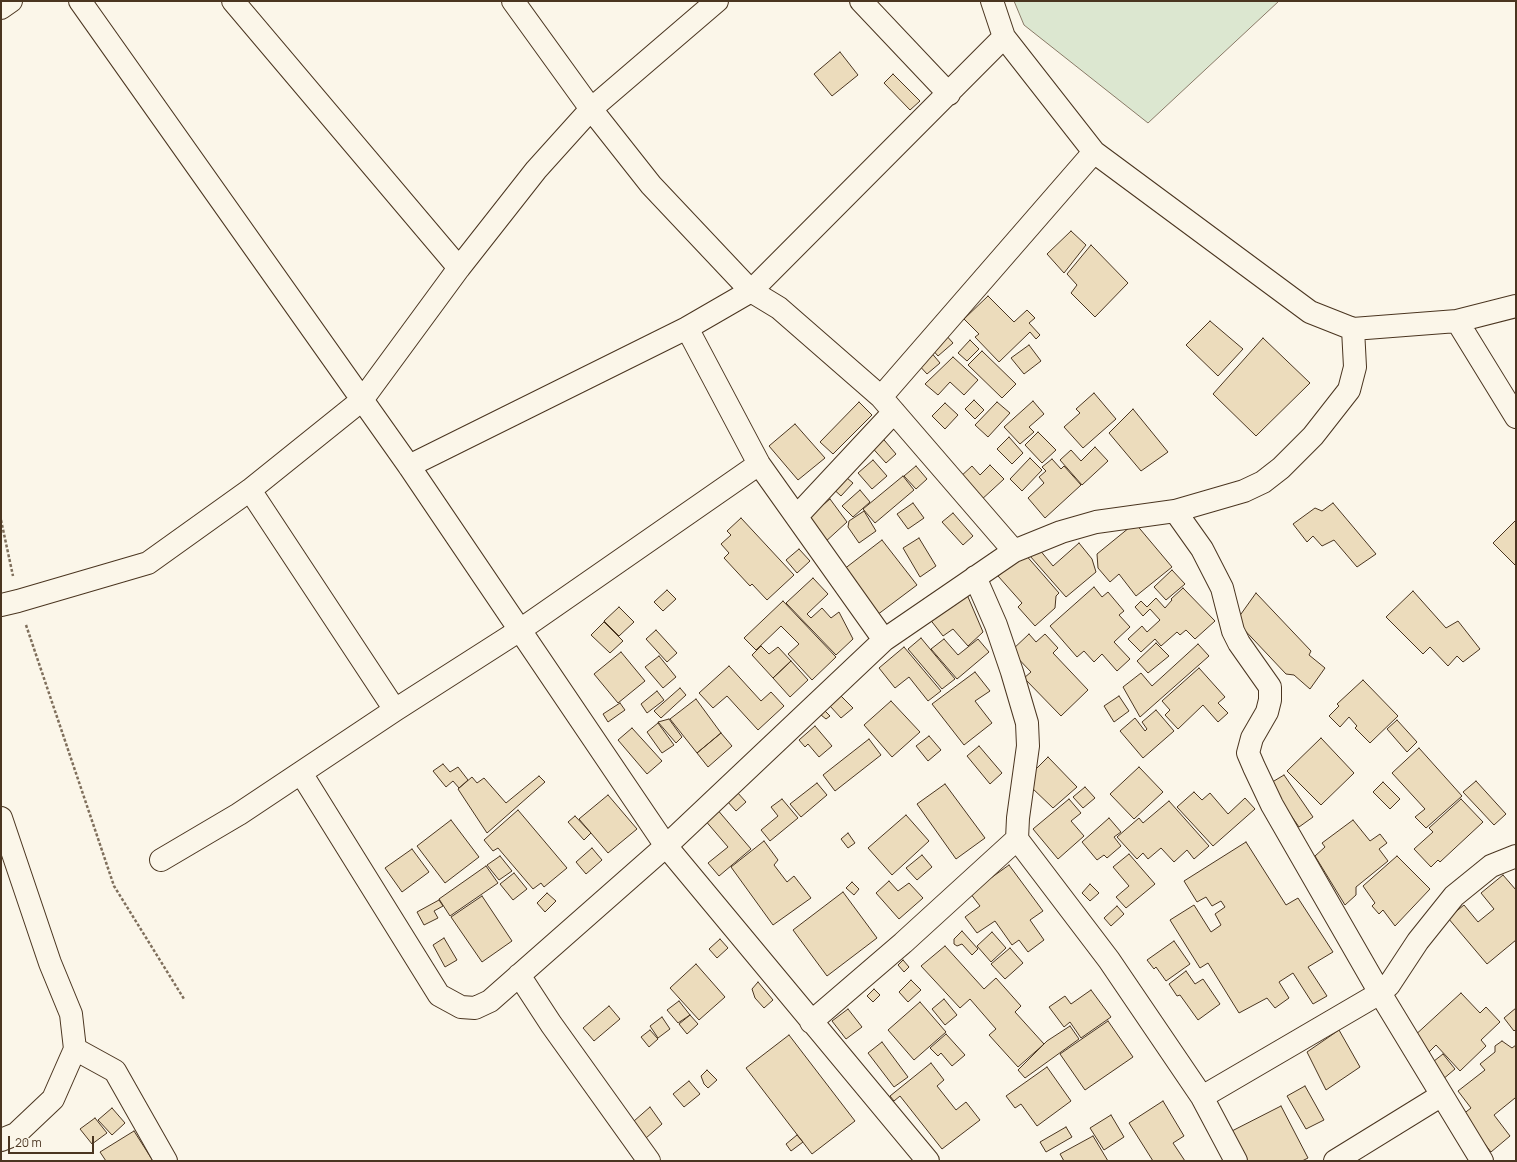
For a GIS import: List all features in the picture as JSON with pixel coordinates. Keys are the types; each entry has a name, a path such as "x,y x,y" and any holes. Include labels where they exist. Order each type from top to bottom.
{"street":[{"path":"1,8 12,1"},
{"path":"80,1 410,466 666,846 928,1161"},
{"path":"234,1 459,268"},
{"path":"513,1 591,109 651,185 751,291 778,308 887,404 1014,551"},
{"path":"10,603 148,563 250,490 362,400 459,268 536,170 591,109 717,1"},
{"path":"860,1 949,94"},
{"path":"992,1 1004,37 1094,152 1310,312 1353,329 1457,322 1516,306"},
{"path":"410,466 687,328 751,291 949,94 1004,37"},
{"path":"797,516 1094,152"},
{"path":"1457,322 1516,417"},
{"path":"687,328 759,464 884,640"},
{"path":"301,773 440,995 460,1007 475,1008 490,1001 666,846 884,640 975,577 1014,551 1061,532 1096,522 1175,511 1244,491 1263,482 1281,468 1313,436 1349,390 1355,367 1353,329"},
{"path":"161,860 239,814 395,710 520,630 759,464"},
{"path":"250,490 395,710"},
{"path":"1175,511 1202,548 1222,588 1233,631 1239,643 1270,687 1270,700 1267,712 1252,738 1248,752 1254,767 1272,804 1380,993 1482,1161"},
{"path":"975,577 996,625 1027,723 1028,746 1018,818 1017,839 1110,960 1202,1097 1236,1161"},
{"path":"1,818 8,863 72,1014 75,1049 53,1100 16,1134 1,1140"},
{"path":"811,1022 903,943 1017,839"},
{"path":"1202,1097 1380,993 1389,985 1418,941 1454,896 1491,866 1516,856"},
{"path":"519,975 649,1161"},
{"path":"75,1049 115,1071 166,1161"},
{"path":"1335,1161 1442,1095"}],"path":[{"path":"1,520 10,603 114,886 184,999"}],"green space":[{"path":"1014,1 1279,1 1148,123 1024,25"}],"building":[{"path":"840,52 858,75 832,96 814,74"},
{"path":"893,74 920,101 910,110 884,83"},
{"path":"1071,231 1086,245 1064,273 1047,254"},
{"path":"1091,245 1128,283 1095,317 1071,293 1077,285 1067,274"},
{"path":"988,296 1014,322 1027,310 1035,318 1029,323 1040,335 1036,339 1030,332 999,362 975,337 979,334 964,319"},
{"path":"1210,321 1243,349 1218,376 1186,345"},
{"path":"945,334 953,343 938,356 931,348"},
{"path":"1263,338 1310,383 1256,436 1213,394"},
{"path":"970,340 979,349 967,361 958,353"},
{"path":"1029,345 1041,361 1024,374 1011,358"},
{"path":"930,351 940,363 927,374 917,363"},
{"path":"982,351 1016,384 1002,398 968,365"},
{"path":"953,357 978,380 964,395 950,382 938,395 925,384"},
{"path":"1094,393 1116,419 1083,448 1064,427 1080,413 1076,409"},
{"path":"974,400 984,410 975,419 965,409"},
{"path":"1033,401 1044,414 1029,427 1034,432 1020,444 1004,427"},
{"path":"859,402 872,415 833,454 820,442"},
{"path":"997,402 1010,413 988,437 975,425"},
{"path":"945,403 958,415 945,429 932,416"},
{"path":"1133,409 1168,452 1141,471 1109,433"},
{"path":"795,424 825,458 798,480 769,446"},
{"path":"1038,432 1056,450 1042,463 1025,445"},
{"path":"879,434 896,454 886,463 868,443"},
{"path":"1009,437 1023,453 1012,464 997,449"},
{"path":"1095,447 1108,461 1082,485 1060,460 1071,450 1081,461"},
{"path":"1030,458 1042,470 1022,491 1010,479"},
{"path":"1052,459 1061,469 1064,466 1081,485 1045,518 1028,498 1044,483 1039,477 1046,471 1042,467"},
{"path":"873,460 887,476 872,489 858,473"},
{"path":"990,465 1004,479 980,501 959,478 972,466 980,475"},
{"path":"916,466 927,479 916,489 904,476"},
{"path":"841,473 853,483 841,496 830,486"},
{"path":"903,476 914,490 875,523 863,509"},
{"path":"860,490 870,502 853,517 842,506"},
{"path":"830,499 847,522 824,543 805,520"},
{"path":"913,503 924,518 908,529 897,514"},
{"path":"1333,503 1376,554 1357,567 1334,540 1322,546 1313,536 1307,542 1293,524 1315,508 1322,511"},
{"path":"864,511 876,531 859,543 848,527 849,521"},
{"path":"953,513 973,536 963,545 942,522"},
{"path":"741,518 794,575 767,600 752,584 750,586 724,558 729,553 721,544 731,535 727,531"},
{"path":"1516,520 1516,566 1493,543"},
{"path":"1135,523 1172,567 1136,596 1119,574 1110,582 1098,568 1097,554"},
{"path":"919,538 936,566 920,577 903,548"},
{"path":"882,540 917,585 873,618 839,573"},
{"path":"1079,543 1092,559 1096,572 1066,597 1030,556 1039,549 1053,566"},
{"path":"799,549 810,561 797,573 786,560"},
{"path":"1024,553 1059,593 1056,596 1055,608 1035,626 1018,607 1022,603 998,576"},
{"path":"1172,570 1185,584 1166,600 1154,587"},
{"path":"813,578 828,594 807,614 811,618 822,608 831,618 839,612 853,639 836,655 786,603"},
{"path":"1094,587 1102,597 1108,592 1124,611 1119,615 1130,627 1114,642 1130,659 1117,671 1102,654 1094,662 1084,651 1077,657 1050,626"},
{"path":"1183,588 1215,621 1195,639 1186,630 1180,635 1177,632 1161,646 1155,639 1141,652 1128,639 1142,626 1147,632 1160,620 1150,609 1143,616 1135,607 1141,601 1147,607 1156,598 1165,608 1172,600 1171,599"},
{"path":"667,590 676,599 663,611 654,602"},
{"path":"965,590 983,632 968,646 953,629 943,636 929,618"},
{"path":"1413,591 1446,628 1458,621 1480,649 1463,662 1457,656 1448,666 1430,647 1423,654 1386,617"},
{"path":"1256,593 1311,651 1309,655 1325,668 1310,689 1294,675 1286,674 1236,621"},
{"path":"783,601 836,657 812,680 788,654 799,644 781,626 756,650 744,638"},
{"path":"619,607 634,622 619,636 604,621"},
{"path":"604,622 623,641 610,653 591,635"},
{"path":"656,630 677,653 667,662 646,639"},
{"path":"1029,634 1036,642 1045,634 1058,648 1053,653 1088,690 1061,716 1024,678 1031,672 1011,651"},
{"path":"921,638 955,679 942,689 908,649"},
{"path":"944,639 958,655 978,639 989,652 957,679 931,649"},
{"path":"1156,643 1169,656 1148,673 1137,661"},
{"path":"1198,644 1209,656 1140,717 1123,687 1141,673 1152,686"},
{"path":"761,646 769,654 778,647 791,661 773,678 752,655"},
{"path":"904,647 941,691 928,701 909,677 895,688 879,668"},
{"path":"621,652 645,681 618,703 594,674"},
{"path":"659,656 676,677 663,688 645,667"},
{"path":"791,661 808,680 790,697 773,678"},
{"path":"729,666 761,701 771,692 784,706 758,730 727,696 713,708 699,693"},
{"path":"1199,668 1225,697 1218,703 1228,713 1218,722 1203,705 1178,729 1165,715 1170,710 1162,701"},
{"path":"975,672 990,691 975,701 992,723 964,745 932,704"},
{"path":"1363,680 1398,716 1370,743 1355,728 1357,726 1349,717 1340,727 1329,716 1339,706 1337,704"},
{"path":"680,688 686,695 661,718 654,711"},
{"path":"657,691 664,700 647,713 641,704"},
{"path":"841,696 853,708 841,718 830,706"},
{"path":"1119,696 1129,711 1114,722 1104,706"},
{"path":"696,699 721,733 697,753 670,719"},
{"path":"891,701 920,732 892,757 864,725"},
{"path":"620,703 625,710 608,722 603,714"},
{"path":"1156,710 1174,731 1143,758 1120,731 1135,718 1145,731 1147,729 1142,722"},
{"path":"825,711 830,716 826,719 821,715"},
{"path":"669,719 682,737 676,743 658,722"},
{"path":"1397,720 1417,742 1407,752 1387,729"},
{"path":"658,723 674,745 662,753 647,732"},
{"path":"815,726 832,746 819,757 808,744 805,747 799,740"},
{"path":"632,728 662,761 647,774 618,740"},
{"path":"721,733 732,746 708,767 697,753"},
{"path":"929,736 941,750 928,761 916,746"},
{"path":"1321,738 1354,773 1321,805 1287,771"},
{"path":"869,739 881,755 835,791 823,775"},
{"path":"979,746 1002,773 990,784 967,756"},
{"path":"1419,748 1462,796 1426,828 1415,817 1425,809 1392,773"},
{"path":"1048,757 1077,787 1053,808 1031,787 1033,772"},
{"path":"443,764 450,772 458,767 468,780 459,788 453,781 446,787 433,771"},
{"path":"1139,767 1163,792 1134,819 1110,794"},
{"path":"1284,775 1313,817 1299,827 1269,784"},
{"path":"539,776 545,782 487,833 458,789 472,777 477,783 484,778 506,803"},
{"path":"1476,781 1506,814 1494,825 1463,792"},
{"path":"1383,782 1400,799 1390,809 1373,792"},
{"path":"817,783 827,795 801,817 790,804"},
{"path":"945,784 985,838 956,859 917,804"},
{"path":"1085,787 1095,798 1083,808 1073,797"},
{"path":"737,792 746,802 736,811 727,801"},
{"path":"1194,792 1202,800 1210,793 1228,814 1245,798 1255,809 1213,846 1177,807"},
{"path":"608,795 637,829 608,853 579,819"},
{"path":"782,799 798,818 770,841 761,830 778,816 771,807"},
{"path":"1069,799 1081,813 1071,821 1084,836 1058,859 1033,829"},
{"path":"1461,799 1483,822 1440,862 1438,860 1431,867 1414,849 1433,832 1429,828"},
{"path":"1169,801 1209,846 1194,859 1187,850 1174,862 1161,848 1148,859 1143,853 1137,859 1117,837 1139,818 1143,823"},
{"path":"716,808 751,849 719,876 708,863 728,847 704,819"},
{"path":"518,810 567,868 544,887 541,883 533,889 498,848 493,851 484,840"},
{"path":"906,815 929,841 892,875 868,848"},
{"path":"575,816 591,833 584,840 568,822"},
{"path":"1109,818 1121,832 1114,837 1121,846 1107,858 1104,855 1097,860 1082,842"},
{"path":"451,820 479,857 445,883 417,846"},
{"path":"1353,820 1370,841 1380,834 1387,843 1379,849 1388,861 1356,887 1356,895 1345,905 1315,856 1325,847 1322,843"},
{"path":"848,833 855,843 848,848 841,839"},
{"path":"764,841 778,860 774,865 787,882 794,876 811,898 773,925 731,867"},
{"path":"1246,842 1286,905 1298,898 1333,952 1308,967 1327,996 1313,1004 1293,973 1279,982 1289,998 1275,1008 1267,998 1239,1013 1208,963 1200,968 1170,920 1194,905 1211,932 1221,925 1215,914 1225,907 1221,901 1212,906 1206,897 1197,902 1184,881"},
{"path":"592,848 602,860 586,874 576,862"},
{"path":"412,849 429,872 402,892 385,868"},
{"path":"1129,854 1155,884 1126,908 1116,897 1129,886 1113,867"},
{"path":"922,855 932,867 917,880 906,868"},
{"path":"500,856 512,871 499,880 487,865"},
{"path":"1397,856 1430,889 1395,926 1383,910 1379,914 1372,906 1375,903 1363,886"},
{"path":"1009,865 1043,911 1030,920 1044,940 1028,952 1019,940 1012,945 995,921 977,933 965,917 980,906 970,893"},
{"path":"486,866 498,883 450,916 439,899"},
{"path":"514,873 527,889 513,900 500,884"},
{"path":"1503,875 1516,890 1516,940 1487,964 1448,918 1464,905 1478,922 1494,909 1481,893"},
{"path":"889,881 898,891 909,883 923,898 899,919 876,893"},
{"path":"852,882 859,889 854,895 846,888"},
{"path":"1090,884 1099,893 1090,901 1082,893"},
{"path":"843,892 877,938 827,976 793,930"},
{"path":"547,893 556,901 545,912 537,903"},
{"path":"482,896 512,941 482,962 451,917"},
{"path":"439,900 443,906 434,911 438,918 424,925 417,912"},
{"path":"1117,906 1124,914 1111,926 1104,918"},
{"path":"962,931 978,949 972,955 962,944 957,946 954,944 954,939"},
{"path":"992,932 1006,948 991,962 977,946"},
{"path":"444,938 457,960 445,967 433,945"},
{"path":"720,939 728,948 717,958 709,949"},
{"path":"1174,941 1190,964 1166,981 1156,967 1154,969 1147,960"},
{"path":"945,946 984,989 996,978 1021,1006 1015,1012 1044,1044 1018,1067 989,1035 996,1029 970,999 960,1008 921,966"},
{"path":"1010,948 1023,963 1005,979 991,964"},
{"path":"903,960 909,967 904,972 898,965"},
{"path":"696,964 725,997 699,1020 670,988"},
{"path":"1186,971 1195,984 1203,979 1220,1004 1198,1020 1180,995 1177,996 1169,984"},
{"path":"911,980 921,990 908,1002 899,992"},
{"path":"758,982 773,1000 764,1008 755,998 752,989"},
{"path":"874,989 880,995 873,1002 867,996"},
{"path":"1091,990 1111,1017 1081,1038 1070,1022 1064,1027 1049,1007 1065,996 1071,1004"},
{"path":"1461,993 1480,1013 1486,1007 1500,1022 1481,1040 1486,1046 1460,1071 1436,1045 1427,1054 1412,1038"},
{"path":"944,999 957,1015 945,1025 932,1009"},
{"path":"679,1001 690,1015 678,1023 667,1010"},
{"path":"920,1002 946,1032 914,1060 888,1030"},
{"path":"609,1006 620,1019 594,1041 583,1028"},
{"path":"1516,1008 1516,1029 1514,1031 1504,1018"},
{"path":"848,1009 862,1027 846,1039 832,1021"},
{"path":"690,1015 698,1024 687,1034 679,1024"},
{"path":"662,1017 670,1029 658,1038 650,1026"},
{"path":"1108,1021 1133,1057 1085,1090 1060,1054"},
{"path":"1070,1026 1079,1039 1025,1078 1018,1070 1047,1041"},
{"path":"650,1030 658,1039 649,1047 641,1037"},
{"path":"1339,1030 1360,1067 1326,1090 1307,1052"},
{"path":"946,1034 965,1055 952,1066 941,1053 938,1056 930,1048"},
{"path":"789,1035 855,1121 812,1154 746,1068"},
{"path":"1502,1041 1512,1048 1516,1045 1516,1099 1515,1098 1494,1115 1510,1136 1491,1152 1462,1115 1471,1108 1458,1091 1485,1070 1480,1064 1495,1052 1495,1046"},
{"path":"882,1042 908,1077 894,1087 868,1053"},
{"path":"1443,1054 1455,1069 1442,1080 1429,1065"},
{"path":"931,1063 944,1080 937,1086 956,1110 966,1102 980,1120 942,1149 900,1096 894,1101 890,1096"},
{"path":"1047,1067 1071,1101 1037,1126 1021,1104 1015,1108 1006,1096"},
{"path":"707,1070 717,1080 708,1088 704,1084 701,1076"},
{"path":"689,1081 700,1094 684,1107 673,1094"},
{"path":"1305,1086 1324,1120 1306,1129 1287,1096"},
{"path":"1163,1101 1184,1136 1173,1143 1185,1161 1153,1161 1129,1123"},
{"path":"1281,1106 1308,1158 1302,1161 1243,1161 1228,1133"},
{"path":"650,1107 662,1124 646,1138 634,1121"},
{"path":"112,1108 125,1123 112,1135 98,1120"},
{"path":"1111,1115 1124,1137 1104,1150 1090,1128"},
{"path":"95,1118 107,1133 92,1144 80,1129"},
{"path":"1066,1127 1072,1137 1046,1152 1040,1142"},
{"path":"134,1131 153,1161 106,1161 100,1152"},
{"path":"797,1135 803,1142 791,1151 786,1144"},
{"path":"1093,1136 1108,1161 1064,1161 1060,1154"}]}
